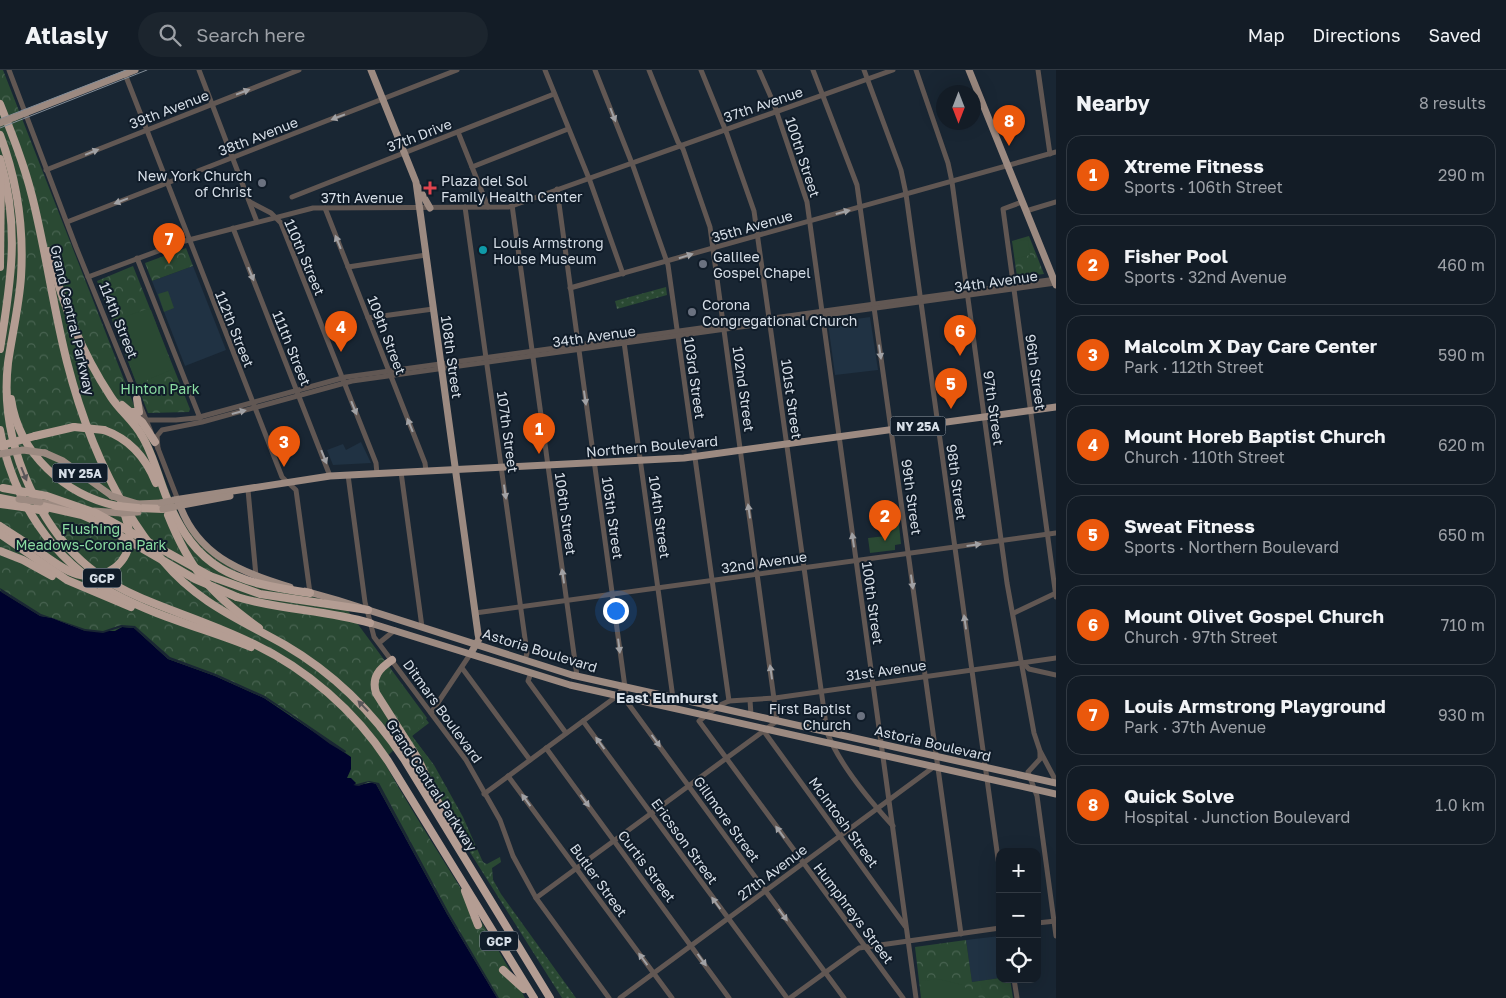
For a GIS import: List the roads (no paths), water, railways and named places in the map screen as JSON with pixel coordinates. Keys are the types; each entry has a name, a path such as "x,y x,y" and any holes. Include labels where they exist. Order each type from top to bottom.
{"highway":[{"name":"Grand Central Parkway","path":"0,104 32,194 70,375 89,431 114,485 148,542 180,579 221,612 284,644 335,681 378,723 404,759 550,998"},
{"name":"Grand Central Parkway","path":"0,135 16,189 22,240 20,292 9,357 8,409 18,460 43,514 72,552 91,570 119,589 259,646 290,664 324,690 356,720 384,754 534,998"},
{"path":"0,159 10,201 13,245 11,282 0,349"},
{"path":"0,169 0,267"},
{"path":"32,194 70,322 90,364 106,390 145,439 162,484"},
{"path":"0,252 0,262"},
{"path":"9,357 10,390 14,415 24,438 37,458 52,474 71,488 119,509 162,506"},
{"path":"106,390 136,417 157,446"},
{"path":"129,411 138,412 137,399"},
{"path":"136,417 146,420"},
{"path":"14,479 0,444 74,427 104,430 126,438 139,448 152,464 185,536 214,565 250,582 310,593"},
{"name":"Grand Central Parkway","path":"0,430 14,479 42,531 78,569 114,594 188,625 263,653 295,670 324,690"},
{"path":"104,430 126,441 147,463 183,549 206,584 225,604 284,644"},
{"path":"0,526 66,571 80,576 101,575 116,567 126,555 130,536 128,523 114,485"},
{"path":"2,488 47,496 96,513 210,576 260,594 368,610"},
{"path":"0,498 42,506 118,533 202,582 237,596 268,605 335,613 370,623"},
{"path":"0,504 21,503"},
{"path":"0,534 67,580 112,600"},
{"path":"0,551 23,560 74,586 188,625"},
{"path":"392,660 378,673 374,683 376,693 418,759 458,848"},
{"path":"464,884 469,906 478,925"},
{"path":"503,970 534,998"}],"main road":[{"path":"0,122 135,70"},
{"name":"108th Street","path":"372,70 416,182 479,639 471,653"},
{"path":"969,70 1055,282"},
{"path":"416,182 430,208"},
{"name":"Northern Boulevard","path":"162,506 330,476 641,461 695,456 1056,407"},
{"name":"NY 25A","path":"0,454 23,450 45,453 66,463 112,496 138,508"},
{"name":"114th Street","path":"176,503 186,521 215,555 232,566 256,576"},
{"path":"42,506 97,512 119,509"},
{"name":"Astoria Boulevard","path":"256,576 577,676 673,698 718,706 777,721 829,738 850,748 883,756 936,764 985,768 1056,782"},
{"name":"Astoria Boulevard","path":"370,623 471,653 564,684 617,696 626,700 763,730 882,744 936,764 987,779 1056,794"}],"street":[{"name":"114th Street","path":"9,70 88,277 157,446 176,503"},
{"path":"199,70 258,222"},
{"name":"39th Avenue","path":"46,170 299,70"},
{"name":"38th Avenue","path":"67,222 457,70"},
{"path":"544,70 588,178 622,274"},
{"name":"103rd Street","path":"595,70 632,162 667,262 729,701"},
{"name":"102nd Street","path":"649,70 681,145 710,227 777,721"},
{"name":"101st Street","path":"701,70 725,129 754,211 829,738"},
{"name":"100th Street","path":"759,70 776,111 807,202 916,998"},
{"name":"99th Street","path":"813,70 857,184 960,934"},
{"name":"98th Street","path":"864,70 901,170 906,194 997,848"},
{"name":"37th Avenue","path":"88,277 189,240 306,210 325,208 430,208 512,205 893,70"},
{"name":"97th Street","path":"916,70 948,162 952,182 1002,541 1034,733 1040,751 1056,782"},
{"path":"1038,70 1053,153"},
{"name":"112th Street","path":"125,74 282,477 296,490 310,593"},
{"name":"37th Drive","path":"292,197 554,94"},
{"path":"472,167 568,129"},
{"path":"458,132 488,207"},
{"name":"35th Avenue","path":"570,288 1053,153"},
{"name":"105th Street","path":"556,189 626,700"},
{"name":"110th Street","path":"250,202 281,223 376,463 377,474"},
{"name":"96th Street","path":"1022,202 1003,209 1056,598"},
{"path":"1026,210 1056,202"},
{"name":"106th Street","path":"512,205 577,676"},
{"name":"107th Street","path":"465,207 521,607 527,655 525,660"},
{"name":"109th Street","path":"325,208 425,463 426,471"},
{"name":"111th Street","path":"233,228 330,476"},
{"path":"348,267 426,255"},
{"path":"137,258 201,419"},
{"name":"34th Avenue","path":"157,446 156,437 160,430 254,408 343,380 1055,282"},
{"path":"368,318 433,309"},
{"name":"104th Street","path":"624,341 673,698"},
{"name":"34th Avenue","path":"146,420 201,419 252,402 298,393"},
{"path":"401,472 422,627"},
{"path":"348,475 368,610"},
{"path":"248,490 256,576"},
{"name":"32nd Avenue","path":"475,613 1056,533"},
{"path":"1014,613 1056,593"},
{"name":"Ditmars Boulevard","path":"368,610 370,623 379,643 466,760 500,820 513,856 536,898 609,998"},
{"path":"379,643 395,630"},
{"path":"430,713 471,653"},
{"name":"31st Avenue","path":"699,721 718,706 729,701 774,698 1056,658"},
{"path":"1022,663 1029,668 1056,674"},
{"path":"462,668 530,760"},
{"path":"531,673 528,681 566,733"},
{"path":"484,794 617,696 624,686"},
{"name":"Gillmore Street","path":"626,700 844,998"},
{"path":"750,700 751,715"},
{"name":"Ericsson Street","path":"584,721 788,998"},
{"name":"Humphreys Street","path":"699,721 725,759 903,998"},
{"path":"536,898 777,721"},
{"name":"McIntosh Street","path":"763,730 906,927"},
{"path":"829,738 876,808 893,827"},
{"name":"Curtis Street","path":"546,748 729,998"},
{"path":"840,757 850,748"},
{"path":"1040,751 1040,759 1028,772 1034,789 1056,936"},
{"name":"27th Avenue","path":"620,998 936,764"},
{"name":"Butler Street","path":"508,776 672,998"},
{"path":"894,910 904,907"},
{"path":"1041,923 1055,921"},
{"path":"788,998 859,948 996,929"},
{"path":"1015,983 1017,998"}],"water":[{"path":"0,591 40,616 52,618 85,631 115,631 122,627 134,628 168,659 215,676 264,698 351,757 351,769 347,778 351,778 356,783 354,785 376,784 447,914 497,998 0,998"}],"railway":[{"path":"0,119 126,70"},
{"path":"0,128 147,70"}],"place":[{"name":"Quick Solve","path":"1009,146"},
{"name":"New York Church of Christ","path":"262,183"},
{"name":"Plaza del Sol Family Health Center","path":"430,188"},
{"name":"Louis Armstrong House Museum","path":"483,250"},
{"name":"Louis Armstrong Playground","path":"169,264"},
{"name":"Galilee Gospel Chapel","path":"703,264"},
{"name":"Corona Congregational Church","path":"692,312"},
{"name":"Mount Horeb Baptist Church","path":"341,352"},
{"name":"Mount Olivet Gospel Church","path":"960,356"},
{"name":"Sweat Fitness","path":"951,409"},
{"name":"Xtreme Fitness","path":"539,454"},
{"name":"Malcolm X Day Care Center","path":"284,467"},
{"name":"Fisher Pool","path":"885,541"},
{"name":"First Baptist Church","path":"861,716"}],"district":[{"name":"East Elmhurst","path":"667,697"}],"park label":[{"name":"Hinton Park","path":"160,388"},
{"name":"Flushing Meadows-Corona Park","path":"91,536"}]}
